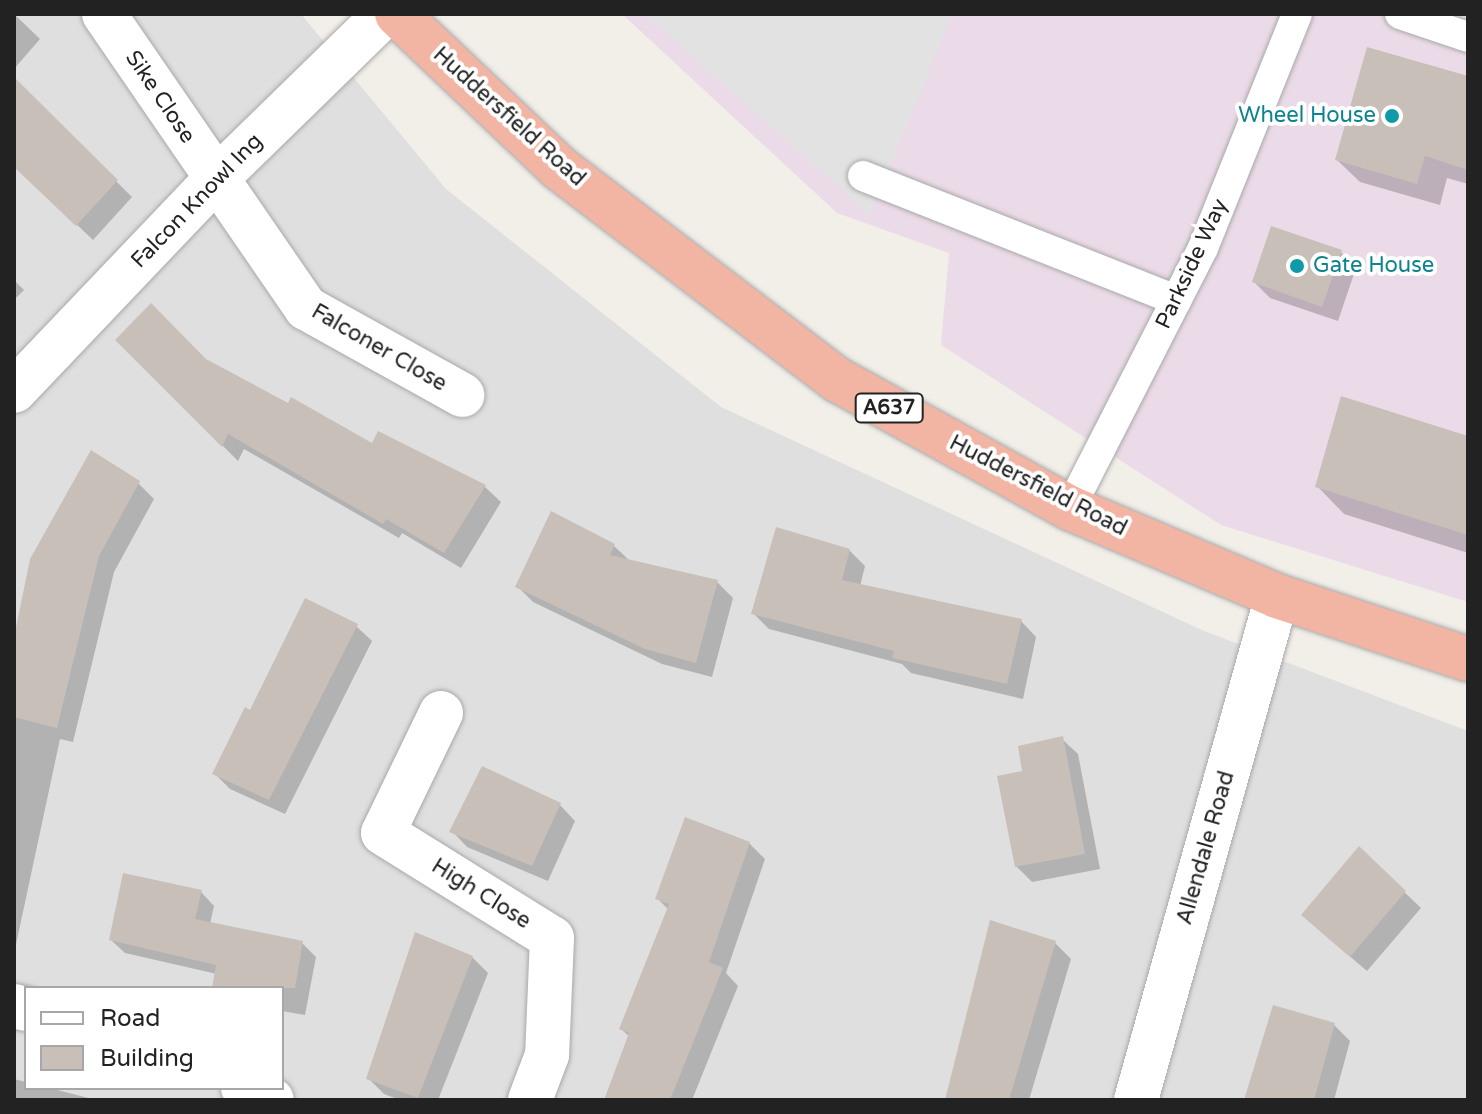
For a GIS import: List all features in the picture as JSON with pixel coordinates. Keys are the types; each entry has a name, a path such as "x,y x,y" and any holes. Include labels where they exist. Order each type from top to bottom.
{"highway":[{"name":"Huddersfield Road","path":"397,14 558,167 838,380 1070,508 1277,596 1468,659"}],"street":[{"name":"Sike Close","path":"104,14 216,179"},
{"name":"Falcon Knowl Ing","path":"14,391 216,179 385,14"},
{"name":"Falconer Close","path":"216,179 306,308 462,395"},
{"name":"Allendale Road","path":"1136,1100 1277,596"},
{"name":"High Close","path":"441,713 383,833 552,938 547,1055 530,1100"},
{"path":"248,1090 272,1100"}],"lane":[{"name":"Parkside Way","path":"1070,508 1203,248 1297,14"},
{"path":"1400,14 1468,37"},
{"path":"863,176 1176,300"}],"shaded area":[{"path":"14,14 301,14 446,189 721,407 1204,631 1468,731 1468,1100 14,1100"},
{"path":"622,14 1468,14 1468,602 1221,525 941,345 949,253 837,213"},
{"path":"645,14 952,14 870,215"}],"building":[{"name":"Wheel House","path":"1367,47 1468,76 1468,170 1425,156 1417,184 1335,160"},
{"path":"14,77 118,180 76,226 14,167"},
{"name":"Gate House","path":"1271,226 1342,250 1322,307 1252,282"},
{"path":"151,303 206,359 288,403 291,397 372,443 378,431 486,485 444,553 386,519 383,524 228,434 222,447 115,340"},
{"path":"1341,396 1468,436 1468,535 1315,487"},
{"path":"91,450 140,481 99,556 57,728 14,717 14,637 30,559"},
{"path":"551,511 615,544 610,555 718,580 696,663 645,649 515,587"},
{"path":"776,527 850,549 842,580 1022,619 1007,684 892,658 894,651 751,614"},
{"path":"305,598 358,624 269,800 212,774 245,707 250,710"},
{"path":"1063,736 1085,854 1015,867 997,776 1022,771 1018,746"},
{"path":"482,766 561,803 532,866 449,832"},
{"path":"685,817 750,842 709,962 723,968 670,1100 604,1100 629,1033 619,1029 669,904 655,899"},
{"path":"1359,846 1406,891 1350,957 1301,915"},
{"path":"123,873 202,890 195,919 303,941 295,988 284,988 212,986 216,965 109,940"},
{"path":"990,920 1056,941 1009,1100 945,1100"},
{"path":"415,932 473,956 418,1098 366,1079"},
{"path":"1273,1005 1335,1023 1314,1100 1244,1100"}],"place":[{"name":"Wheel House","path":"1392,116"},
{"name":"Gate House","path":"1297,266"}]}
